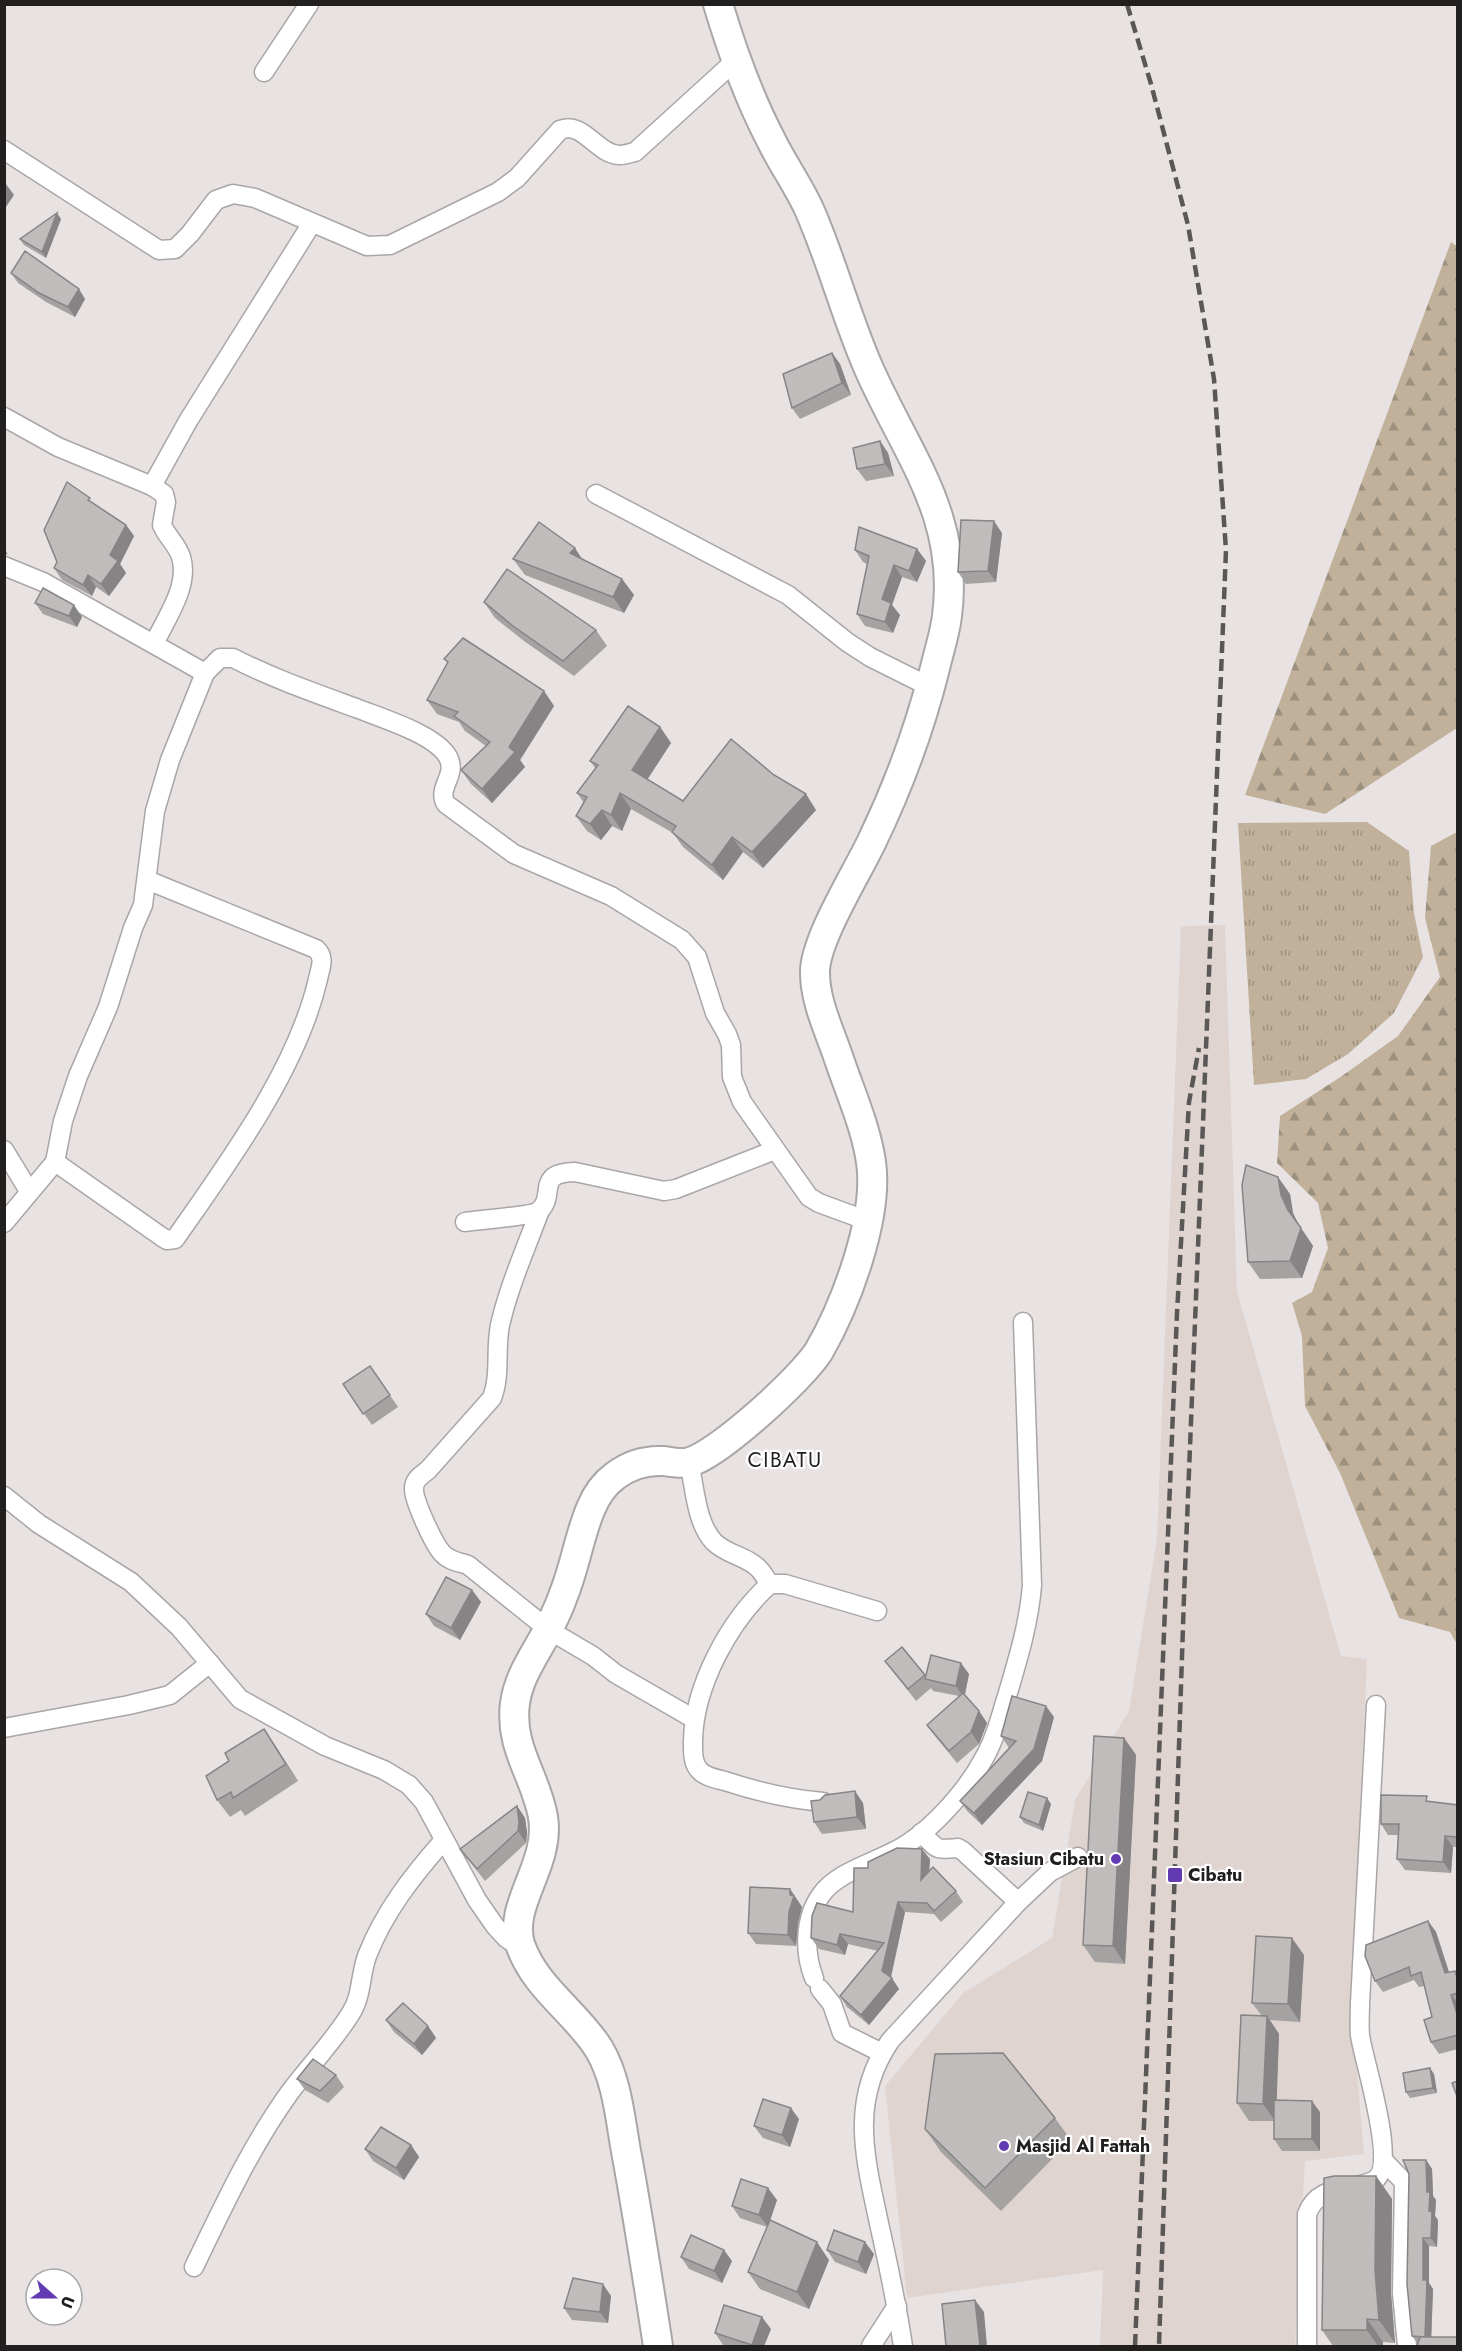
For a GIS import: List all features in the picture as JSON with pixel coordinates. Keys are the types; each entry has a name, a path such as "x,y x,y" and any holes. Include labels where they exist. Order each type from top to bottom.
{"main road":[{"path":"657,2346 641,2236 615,2091 599,2050 547,1989 521,1948 518,1928 521,1912 541,1857 545,1839 542,1812 513,1729 516,1699 524,1670 549,1630 566,1588 592,1506 607,1482 626,1470 648,1461 689,1462 737,1432 802,1373 815,1356 844,1301 868,1221 872,1189 871,1161 821,1007 814,970 819,948 906,766 930,687 947,618 949,579 946,543 930,489 869,368 807,204 771,140 735,61 718,4"}],"street":[{"path":"264,72 309,4"},
{"path":"4,150 159,250 175,249 190,234 216,200 233,194 255,198 367,246 390,245 498,192 517,178 560,130 567,127 581,131 593,143 611,153 621,155 635,152 735,61"},
{"path":"152,486 188,421 312,223"},
{"path":"4,417 58,447 152,486 164,494 166,502 162,525 176,545 183,569 182,582 154,644"},
{"path":"596,494 788,595 855,647 930,687"},
{"path":"4,566 43,582 205,673"},
{"path":"4,1223 55,1162 70,1098 108,1007 142,905 155,811 170,760 205,673 220,658 233,658 402,725 432,742 447,756 451,765 449,778 442,791 442,798 476,829 514,854 611,896 682,940 697,957 715,1013 727,1034 731,1045 732,1077 742,1102 809,1197 868,1221"},
{"path":"55,1162 162,1238 175,1239 224,1167 289,1059 314,995 322,960 321,954 316,950 147,880"},
{"path":"4,1149 30,1191"},
{"path":"694,1719 616,1674 593,1656 549,1630 468,1565 443,1554 434,1542 415,1495 414,1486 418,1477 428,1470 492,1398 496,1387 500,1324 548,1184 554,1176 563,1172 575,1172 664,1191 676,1189 775,1150"},
{"path":"465,1222 534,1213 540,1210"},
{"path":"882,2053 842,2033 832,2004 817,1984 808,1962 807,1939 820,1895 836,1880 907,1845 936,1822 983,1761 995,1735 1030,1611 1032,1585 1023,1322"},
{"path":"689,1462 699,1517 706,1531 715,1543 759,1569 770,1584"},
{"path":"4,1496 39,1524 131,1582 179,1627 240,1699 325,1746 384,1770 409,1785 424,1802 477,1900 495,1926 506,1938 521,1948"},
{"path":"823,1802 760,1792 703,1774 695,1765 693,1758 694,1719 701,1692 725,1642 742,1614 770,1584 785,1584 877,1611"},
{"path":"4,1728 129,1705 170,1695 210,1664"},
{"path":"1307,2346 1307,2214 1310,2204 1318,2196 1374,2181 1380,2174 1383,2160 1381,2130 1360,2035 1376,1705"},
{"path":"921,1833 939,1850 958,1848 963,1851 1018,1902"},
{"path":"194,2267 257,2142 290,2092 353,2011 365,1962 390,1910 420,1867 444,1840"},
{"path":"903,2346 897,2306 863,2148 869,2082 890,2041 1018,1902 1050,1872 1078,1857"},
{"path":"1383,2160 1404,2182 1402,2293 1407,2346"},
{"path":"871,2346 897,2306"}],"shaded area":[{"path":"1225,925 1237,1291 1341,1656 1367,1659 1351,2000 1364,2154 1305,2161 1295,2346 1100,2346 1103,2270 907,2298 885,2086 963,1993 1052,1938 1075,1800 1129,1711 1157,1538 1181,926"}],"green space":[{"path":"1451,242 1458,247 1457,728 1325,814 1245,795"},
{"path":"1367,822 1409,851 1414,913 1423,957 1394,1013 1348,1054 1306,1079 1254,1085 1238,823"},
{"path":"1457,832 1457,1644 1450,1632 1399,1618 1340,1473 1305,1406 1302,1336 1292,1303 1312,1292 1328,1248 1318,1203 1277,1163 1280,1116 1398,1036 1440,977 1425,918 1431,846"}],"building":[{"path":"57,213 42,252 20,239"},
{"path":"25,251 79,289 68,307 39,293 11,273"},
{"path":"832,353 842,383 792,408 783,374"},
{"path":"880,441 885,464 857,469 853,448"},
{"path":"67,482 90,498 88,500 126,525 110,555 118,561 101,584 88,575 83,585 54,568 57,562 44,530"},
{"path":"961,520 994,521 988,571 958,572"},
{"path":"539,522 575,548 570,553 622,579 613,597 513,559"},
{"path":"859,527 917,549 909,571 894,565 882,599 891,603 885,622 857,614 869,556 855,550"},
{"path":"507,569 596,630 563,661 513,626 484,602"},
{"path":"43,588 74,605 69,616 35,603"},
{"path":"463,638 544,691 509,747 515,752 482,789 461,770 490,742 454,716 458,712 427,700 448,662 444,659"},
{"path":"628,706 660,727 632,770 683,801 731,739 774,775 806,794 752,852 732,837 712,865 672,832 676,826 620,793 611,815 602,810 590,824 576,816 587,797 577,793 598,765 590,761"},
{"path":"1246,1165 1278,1177 1281,1195 1301,1228 1290,1261 1248,1262 1242,1185"},
{"path":"370,1366 390,1395 363,1414 343,1384"},
{"path":"446,1577 472,1590 451,1628 426,1614"},
{"path":"902,1647 925,1675 908,1689 885,1661"},
{"path":"931,1655 961,1663 956,1686 925,1679"},
{"path":"963,1693 979,1711 971,1732 949,1751 927,1725"},
{"path":"1012,1696 1046,1706 1034,1749 974,1813 960,1801 1016,1741 1001,1736"},
{"path":"264,1729 286,1764 233,1798 231,1792 217,1800 206,1776 229,1761 225,1753"},
{"path":"1094,1736 1124,1738 1113,1946 1083,1945"},
{"path":"855,1791 857,1817 814,1822 811,1801 820,1800 825,1795"},
{"path":"1028,1792 1047,1798 1039,1825 1020,1817"},
{"path":"1381,1795 1427,1796 1426,1801 1458,1805 1458,1837 1445,1836 1443,1862 1397,1859 1399,1824 1381,1824"},
{"path":"517,1806 518,1831 477,1869 460,1849"},
{"path":"897,1848 922,1849 921,1880 933,1867 956,1891 934,1911 927,1903 898,1902 882,1971 892,1978 861,2015 840,1996 884,1943 840,1934 837,1945 811,1938 812,1916 817,1903 853,1912 854,1868 868,1868 868,1862"},
{"path":"750,1887 790,1889 790,1895 794,1896 789,1912 788,1935 748,1933"},
{"path":"1428,1921 1445,1973 1455,1971 1458,1980 1458,1993 1451,1995 1458,2017 1458,2035 1431,2042 1424,2020 1432,2017 1421,1972 1411,1976 1409,1967 1375,1981 1365,1956 1366,1945"},
{"path":"1256,1936 1292,1938 1288,2004 1252,2003"},
{"path":"403,2003 428,2026 414,2044 386,2020"},
{"path":"1241,2015 1267,2016 1263,2104 1237,2103"},
{"name":"Masjid Al Fattah","path":"1003,2053 1055,2118 985,2188 925,2129 935,2054"},
{"path":"313,2059 336,2075 320,2091 297,2079"},
{"path":"1430,2068 1433,2088 1406,2092 1403,2073"},
{"path":"1458,2081 1458,2099 1452,2083"},
{"path":"763,2099 791,2108 782,2135 754,2126"},
{"path":"1274,2100 1312,2101 1312,2139 1274,2139"},
{"path":"381,2127 411,2145 396,2168 365,2149"},
{"path":"1403,2160 1426,2160 1427,2192 1430,2192 1431,2238 1423,2238 1423,2280 1427,2280 1425,2337 1412,2336 1407,2284 1409,2174"},
{"path":"1376,2176 1375,2270 1379,2320 1367,2319 1367,2330 1322,2330 1324,2178"},
{"path":"741,2179 768,2188 759,2215 732,2206"},
{"path":"770,2220 817,2242 797,2292 748,2272"},
{"path":"834,2230 865,2242 858,2262 827,2250"},
{"path":"691,2235 724,2250 714,2271 681,2257"},
{"path":"573,2278 603,2284 600,2312 564,2308"},
{"path":"975,2300 980,2346 946,2346 942,2304"},
{"path":"724,2305 762,2317 752,2345 715,2333"},
{"path":"1420,2337 1458,2337 1458,2346 1417,2346"}],"railway":[{"path":"1127,4 1151,84 1188,225 1214,379 1226,550 1184,1596 1159,2346"},
{"path":"1135,2346 1177,1313 1189,1102 1199,1048"}],"place":[{"name":"Stasiun Cibatu","path":"1116,1859"},
{"name":"Cibatu","path":"1175,1875"},
{"name":"Masjid Al Fattah","path":"1004,2146"}],"district":[{"name":"CIBATU","path":"785,1460"}]}
